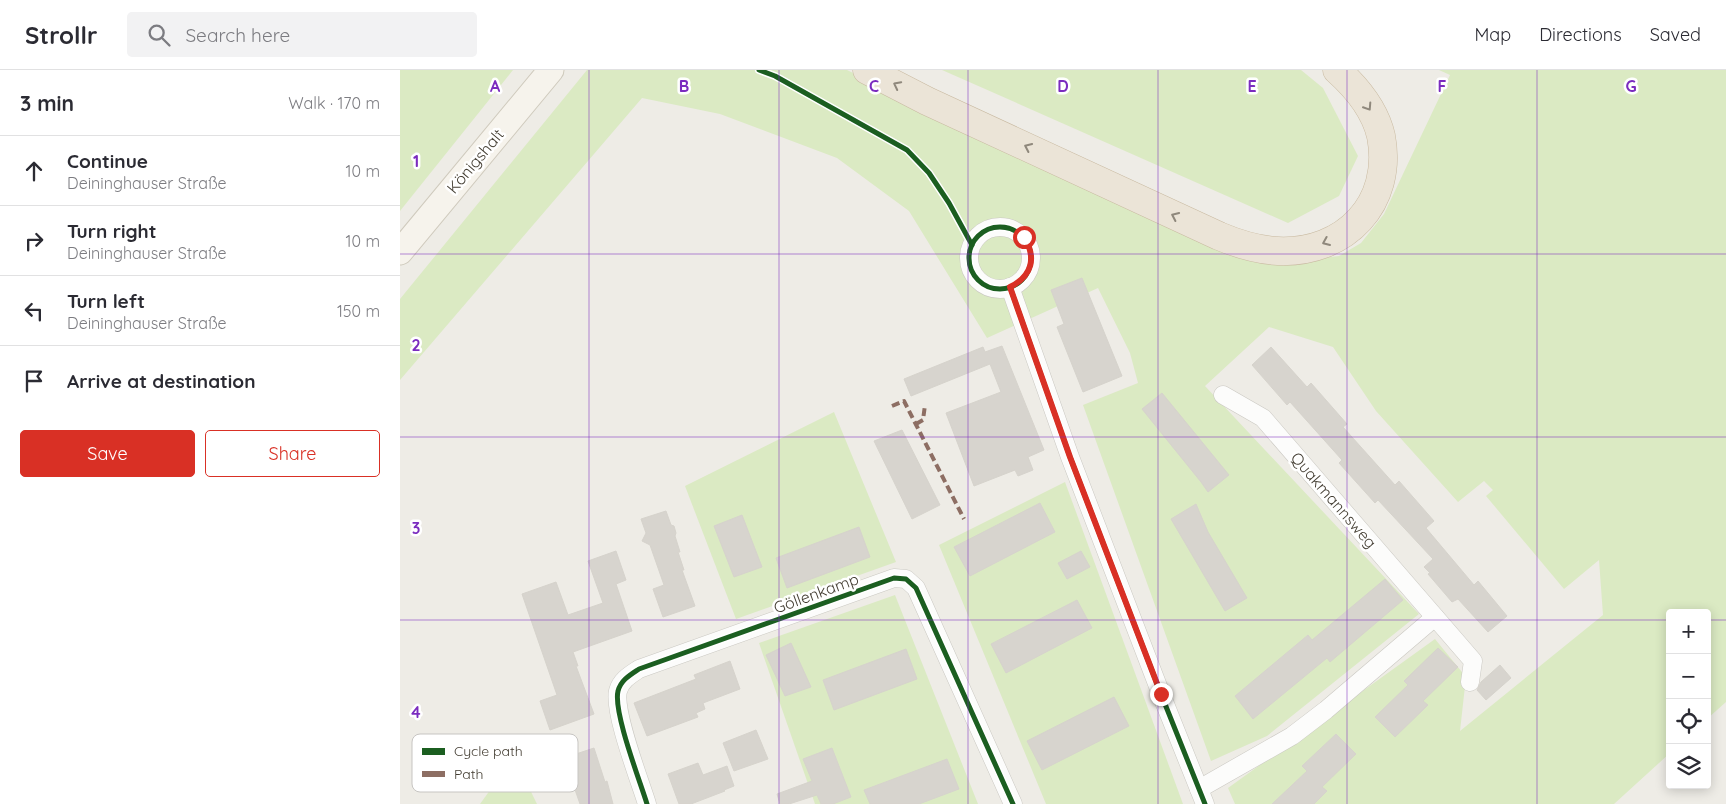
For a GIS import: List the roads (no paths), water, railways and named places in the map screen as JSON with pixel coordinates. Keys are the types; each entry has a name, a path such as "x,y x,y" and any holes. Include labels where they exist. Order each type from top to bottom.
{"highway":[{"path":"867,70 927,101 1219,236 1238,244 1279,251 1300,250 1318,246 1348,231 1359,222 1373,202 1381,179 1383,156 1380,135 1372,112 1352,83 1337,70"}],"main road":[{"name":"Königshalt","path":"400,252 551,70"}],"street":[{"path":"1010,287 1077,475 1202,796 1292,736 1326,710 1435,617"},
{"name":"Quakmannsweg","path":"1223,395 1263,418 1325,488 1473,661 1470,682"},
{"name":"Göllenkamp","path":"647,804 618,705 618,691 625,678 639,669 894,578 906,579 916,588 1014,804"}]}
